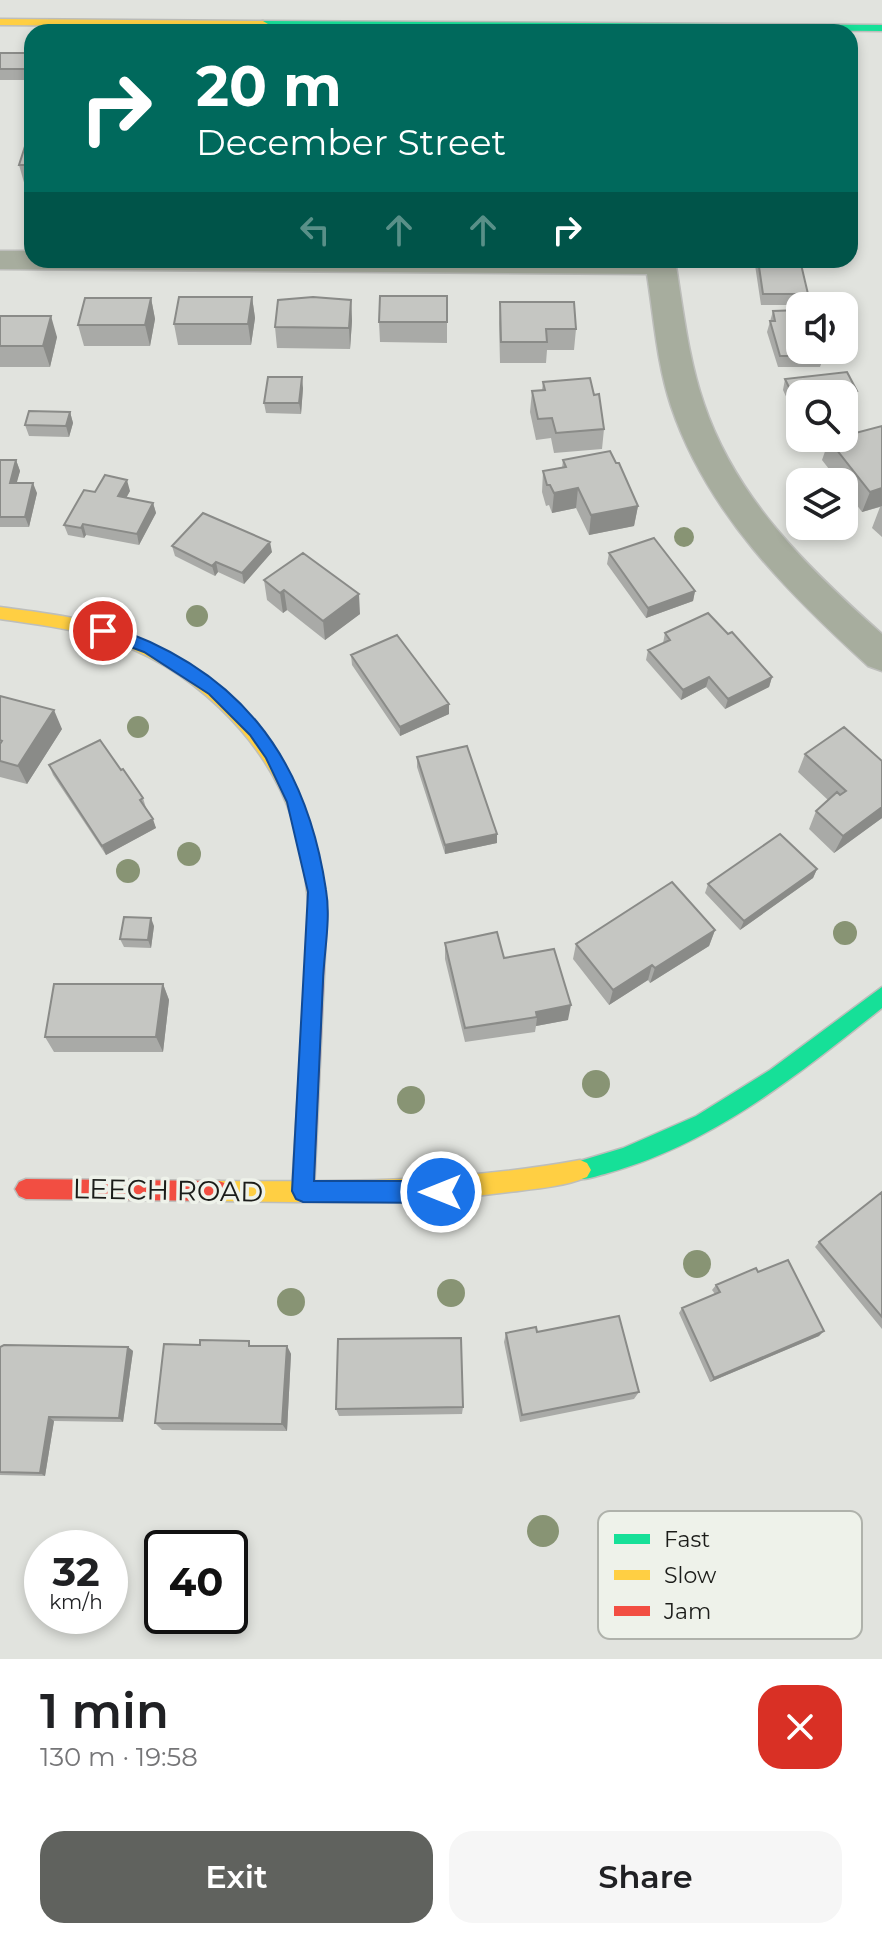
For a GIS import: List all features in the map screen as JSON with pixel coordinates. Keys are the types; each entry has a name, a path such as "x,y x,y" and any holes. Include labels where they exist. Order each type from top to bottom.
{"street":[{"path":"0,22 178,24"},
{"path":"858,28 882,28"},
{"path":"0,260 24,260"},
{"path":"661,268 683,388 712,459 752,524 811,593 882,656"},
{"path":"0,613 85,625 150,648 193,674 236,709 257,730 285,777 306,836 318,892 303,1191"},
{"name":"LEECH ROAD","path":"26,1189 441,1192 534,1182 627,1157 682,1135 734,1107 827,1041 882,996"}],"building":[{"path":"0,53 24,53 24,69 0,69"},
{"path":"759,268 802,268 808,292 763,294"},
{"path":"380,296 447,296 447,322 379,322"},
{"path":"179,297 252,297 248,324 174,324"},
{"path":"313,297 351,300 349,328 275,327 278,300"},
{"path":"85,298 151,298 145,325 78,325"},
{"path":"500,302 574,302 576,329 546,329 547,342 501,342"},
{"path":"773,311 786,311 786,356 780,356 770,321 775,321"},
{"path":"0,316 51,316 43,346 0,346"},
{"path":"847,372 851,380 786,381"},
{"path":"268,377 302,377 299,403 264,403"},
{"path":"590,378 594,395 599,394 604,429 556,433 552,418 538,419 532,391 545,390 543,382"},
{"path":"29,411 70,412 66,426 25,425"},
{"path":"882,426 882,488 870,492 858,477 858,468 851,468 838,452 858,452 858,432"},
{"path":"610,451 619,463 638,506 591,515 578,488 554,493 547,485 543,471 566,467 563,460"},
{"path":"0,460 16,460 10,483 33,483 25,517 0,517"},
{"path":"105,475 127,480 118,496 153,503 137,534 83,524 81,528 64,525 84,490 95,492"},
{"path":"203,513 270,542 242,573 216,562 212,566 172,546"},
{"path":"654,538 695,591 648,608 609,553"},
{"path":"303,553 359,594 323,621 284,590 280,593 264,580"},
{"path":"708,613 728,634 732,632 772,677 728,699 709,677 683,690 648,650 670,640 665,633"},
{"path":"397,635 449,704 400,727 351,655"},
{"path":"0,696 54,710 18,766 0,761"},
{"path":"844,727 882,761 882,807 843,836 816,811 837,792 840,795 846,791 805,754"},
{"path":"100,740 143,798 140,800 153,819 102,846 49,765"},
{"path":"467,746 497,834 445,845 417,757"},
{"path":"780,834 817,869 744,921 708,884"},
{"path":"672,882 715,930 613,990 576,944"},
{"path":"124,917 151,918 148,940 120,939"},
{"path":"497,932 504,958 554,949 571,1005 536,1012 537,1017 465,1028 445,943"},
{"path":"54,984 163,984 156,1037 45,1037"},
{"path":"882,1192 882,1317 819,1242"},
{"path":"788,1260 824,1331 714,1378 682,1308 720,1292 716,1285 756,1268 758,1272"},
{"path":"619,1316 639,1392 522,1415 506,1333 536,1327 537,1332"},
{"path":"461,1338 463,1407 336,1409 338,1339"},
{"path":"200,1340 249,1341 249,1346 287,1346 282,1424 155,1423 164,1344 200,1345"},
{"path":"0,1347 128,1347 119,1418 49,1417 40,1473 0,1472"}],"traffic: fast":[{"path":"858,28 882,28"},
{"path":"580,1170 664,1143 703,1123 777,1077 882,996"}],"traffic: slow":[{"path":"0,22 263,24"},
{"path":"0,613 75,625 119,637 161,656 199,681 233,710 261,743 285,780 302,821 313,865 318,911"},
{"path":"219,1191 400,1191 490,1184 580,1170"}],"traffic: jam":[{"path":"303,1191 318,911"},
{"path":"26,1189 219,1191"}],"route":[{"path":"103,631 150,648 215,690 257,730 273,754 296,802 318,892 303,1191 441,1192"}]}
